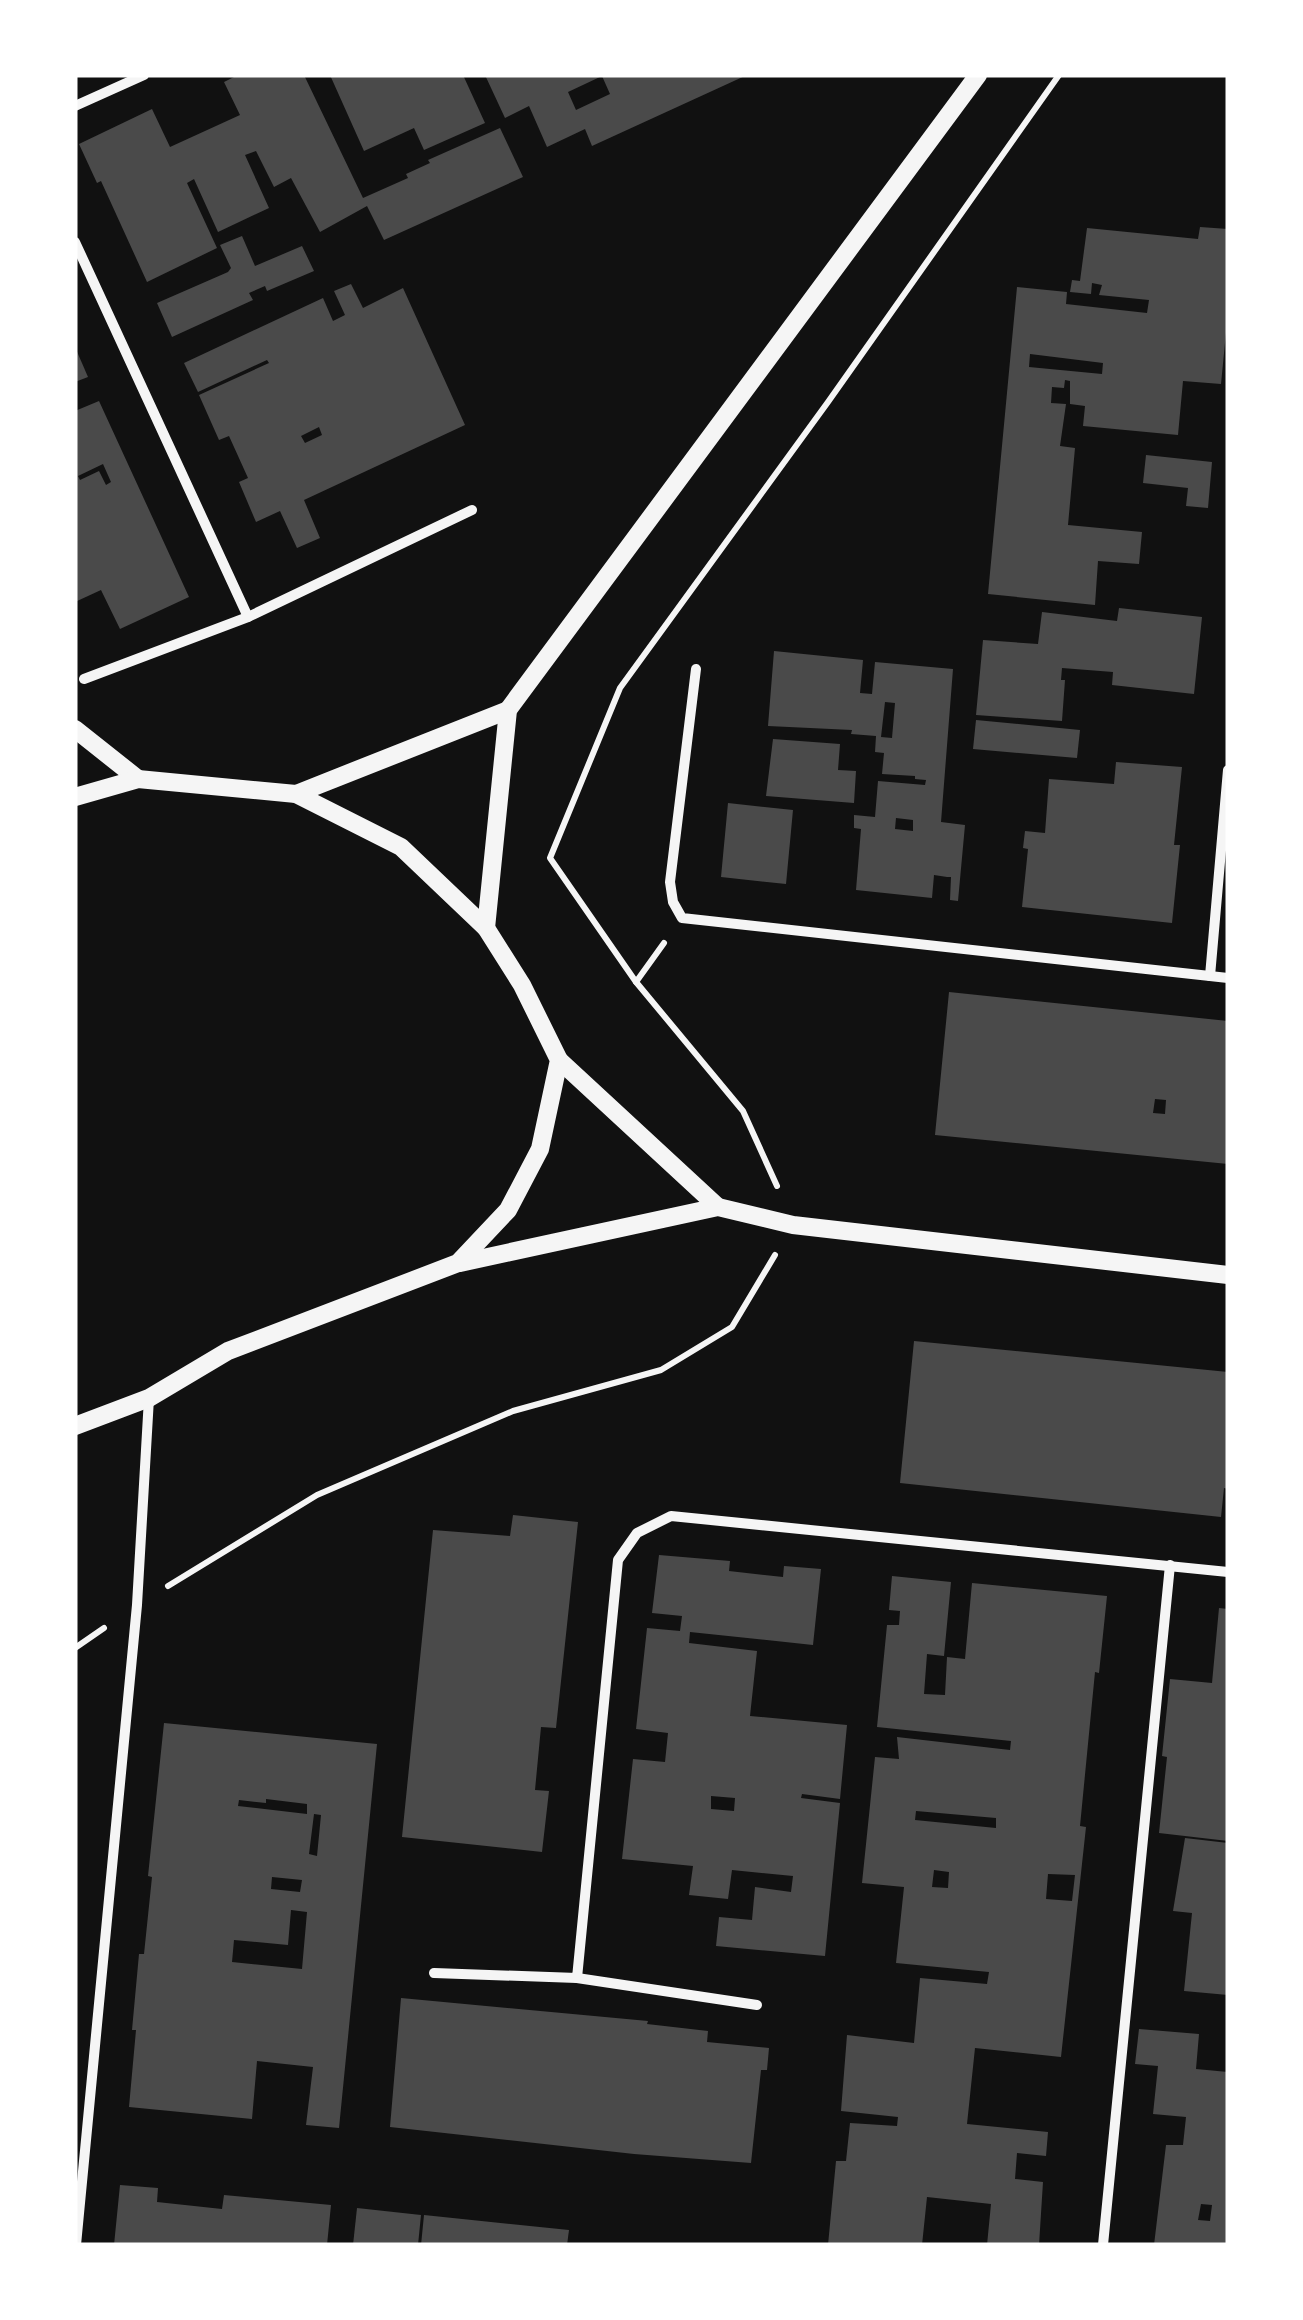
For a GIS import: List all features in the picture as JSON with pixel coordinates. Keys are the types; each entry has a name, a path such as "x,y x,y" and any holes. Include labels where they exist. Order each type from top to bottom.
{"street":[{"path":"75,106 144,75"},
{"path":"486,928 508,710 978,75"},
{"path":"75,242 248,616"},
{"path":"84,679 248,616 472,510"},
{"path":"696,669 670,882 673,902 682,918 1228,978"},
{"path":"296,794 508,710"},
{"path":"75,729 138,779"},
{"path":"1210,976 1228,770"},
{"path":"75,796 138,779 296,794 402,846 486,928 522,985 559,1060 718,1206"},
{"path":"458,1263 508,1210 540,1149 559,1060"},
{"path":"75,1426 149,1398 228,1351 458,1263 718,1206 793,1225 1228,1275"},
{"path":"76,2245 138,1605 149,1398"},
{"path":"577,1978 618,1560 637,1533 671,1516 1228,1572"},
{"path":"1103,2245 1170,1565"},
{"path":"434,1973 577,1978 758,2004"}],"path":[{"path":"75,1648 317,1495 514,1411 661,1370 732,1327 793,1225 743,1110 636,982 550,858 620,688 1059,75"},
{"path":"636,982 682,918"}],"building":[{"path":"238,75 304,75 363,198 408,178 406,174 430,163 428,160 500,128 523,177 384,240 367,206 320,232 291,178 274,187 256,151 245,155 269,208 218,232 194,179 187,183 217,248 147,282 101,181 97,183 79,144 152,109 170,147 240,115 224,82"},
{"path":"330,75 463,75 485,123 424,150 414,128 364,151"},
{"path":"485,75 747,75 592,146 585,129 547,147 529,106 505,118","holes":["602,76 610,94 576,110 568,92"]},
{"path":"1200,227 1228,229 1228,312 1221,384 1183,381 1178,435 1083,426 1085,406 1070,404 1070,381 1065,380 1064,388 1052,387 1051,403 1066,404 1060,446 1075,448 1068,525 1142,532 1139,564 1098,561 1095,605 988,594 1017,287 1067,292 1066,304 1147,313 1149,300 1099,295 1102,285 1092,283 1091,294 1070,292 1072,280 1080,281 1087,228 1198,239","holes":["1030,354 1103,363 1102,374 1029,367"]},
{"path":"242,236 255,266 302,246 314,271 267,291 265,286 249,293 253,300 172,337 157,303 228,272 231,268 220,245"},
{"path":"351,284 363,308 403,288 465,425 304,500 320,538 297,548 280,511 256,522 239,482 248,478 229,436 219,440 199,395 269,363 267,360 198,392 184,363 323,298 333,321 345,315 334,291","holes":["319,427 322,435 305,443 301,436"]},
{"path":"75,347 88,377 75,382"},
{"path":"99,401 189,597 120,629 101,590 75,602 75,411","holes":["103,464 111,482 106,485 99,471 80,480 78,476"]},
{"path":"1146,455 1212,462 1208,508 1186,506 1188,488 1143,483"},
{"path":"1119,608 1202,617 1194,694 1112,685 1113,672 1062,668 1062,721 976,715 983,640 1038,644 1042,612 1117,621"},
{"path":"774,651 863,660 860,693 872,694 875,662 953,669 941,822 965,825 958,901 950,900 951,877 934,875 932,898 856,890 861,829 854,828 854,815 875,817 878,781 925,785 926,780 882,774 884,753 875,752 876,736 851,734 852,730 768,726","holes":["885,702 895,703 892,738 881,737","896,818 913,820 913,831 895,829"]},
{"path":"976,720 1080,730 1077,758 973,749"},
{"path":"773,739 840,744 838,770 856,771 854,803 766,796"},
{"path":"1116,762 1182,767 1172,923 1022,907 1028,849 1023,848 1025,831 1045,833 1049,779 1114,784"},
{"path":"728,803 793,810 786,884 721,877"},
{"path":"949,992 1228,1021 1228,1164 935,1135","holes":["1155,1099 1166,1100 1165,1114 1153,1113"]},
{"path":"914,1341 1228,1372 1228,1489 1224,1488 1221,1517 900,1483"},
{"path":"513,1515 578,1522 556,1728 541,1727 535,1790 549,1791 542,1852 402,1837 433,1530 510,1536"},
{"path":"659,1555 730,1561 729,1571 783,1577 784,1566 821,1569 813,1645 690,1632 689,1643 757,1651 750,1716 847,1725 840,1799 802,1794 801,1798 840,1803 825,1956 716,1946 719,1917 752,1920 755,1887 791,1892 793,1876 732,1870 728,1899 689,1895 693,1866 622,1859 633,1759 665,1762 668,1733 636,1729 647,1628 680,1631 682,1616 652,1613","holes":["711,1796 735,1798 734,1811 711,1809"]},
{"path":"892,1576 951,1582 944,1656 927,1654 924,1694 945,1695 947,1657 965,1659 972,1583 1107,1596 1099,1673 1095,1672 1080,1826 1086,1827 1061,2057 975,2048 967,2124 1048,2132 1046,2156 1017,2153 1015,2179 1043,2182 1039,2245 987,2245 991,2204 927,2197 922,2245 828,2245 836,2161 846,2161 850,2123 897,2126 898,2117 841,2111 847,2035 914,2043 920,1978 987,1984 989,1972 896,1963 904,1887 862,1883 875,1757 899,1759 897,1737 1010,1750 1011,1741 877,1727 887,1625 899,1625 900,1611 889,1610","holes":["916,1811 996,1818 996,1828 915,1820","934,1870 949,1872 948,1888 932,1887","1048,1874 1075,1875 1072,1901 1046,1899"]},
{"path":"1219,1608 1228,1609 1228,1841 1159,1833 1170,1679 1212,1683"},
{"path":"164,1723 377,1744 339,2128 306,2125 313,2067 257,2061 252,2119 129,2107 139,1954 144,1954 152,1877 148,1876","holes":["266,1799 307,1804 307,1814 238,1806 239,1800 266,1803","314,1814 321,1815 317,1856 309,1854","272,1877 302,1880 300,1892 271,1889","291,1910 307,1912 302,1969 232,1962 234,1940 288,1945"]},
{"path":"1185,1838 1228,1843 1228,1995 1184,1991 1192,1913 1173,1911"},
{"path":"401,1998 648,2021 647,2024 708,2031 707,2042 769,2048 767,2070 761,2070 751,2163 390,2127"},
{"path":"1139,2029 1199,2034 1196,2069 1228,2072 1228,2245 1154,2245 1166,2145 1183,2145 1186,2117 1153,2114 1158,2066 1135,2064","holes":["1201,2204 1212,2205 1210,2221 1198,2220"]},
{"path":"120,2185 158,2188 157,2202 222,2209 224,2195 331,2205 327,2245 114,2245"},
{"path":"357,2208 421,2215 418,2245 353,2245"},
{"path":"424,2215 569,2230 567,2245 421,2245"}]}
